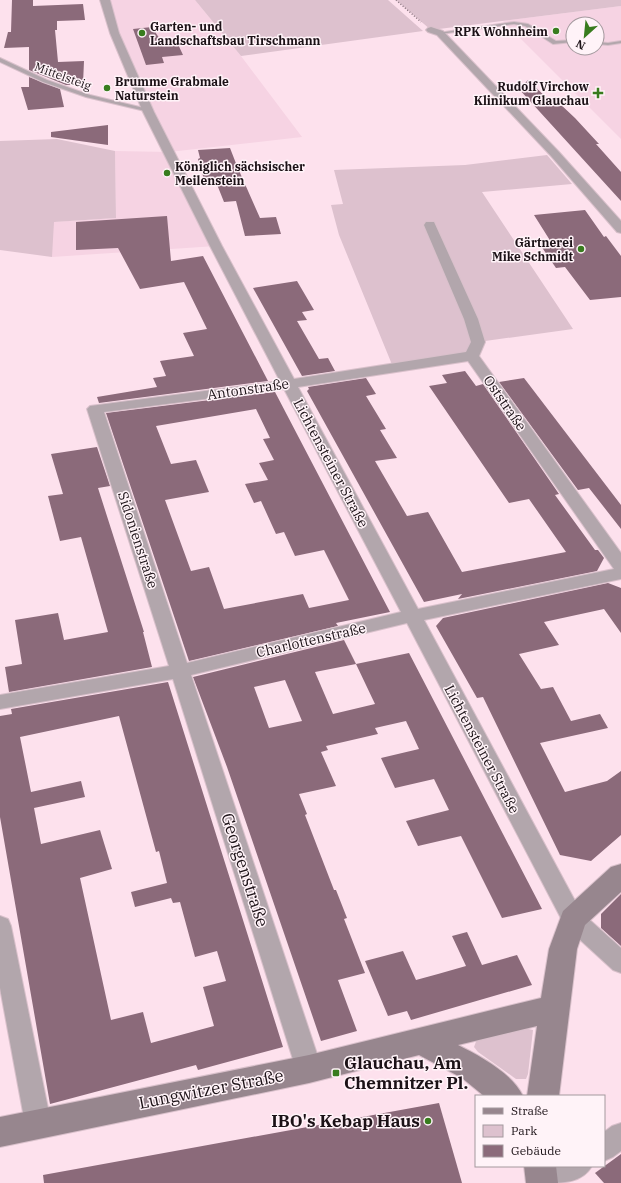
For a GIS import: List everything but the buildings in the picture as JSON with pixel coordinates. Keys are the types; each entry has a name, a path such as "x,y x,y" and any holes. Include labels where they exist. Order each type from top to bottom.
{"street":[{"name":"Lichtensteiner Straße","path":"105,0 107,16 146,109 216,246 573,919 621,964"},
{"path":"435,32 555,154 621,229"},
{"path":"430,225 471,319 478,342 472,356"},
{"name":"Antonstraße","path":"95,409 290,384 472,356"},
{"name":"Oststraße","path":"472,356 621,566"},
{"name":"Sidonienstraße","path":"95,409 181,672"},
{"name":"Charlottenstraße","path":"0,702 181,672 412,616 621,573"},
{"name":"Georgenstraße","path":"181,672 309,1069"},
{"path":"543,1095 563,949 573,919 621,875"},
{"path":"0,926 38,1124"},
{"name":"Lungwitzer Straße","path":"0,1132 309,1069 555,1008"},
{"path":"420,1041 473,1068 507,1095"},
{"path":"605,1147 621,1135"},
{"path":"540,1167 542,1183"},
{"path":"556,1183 578,1167"}],"lane":[{"path":"435,32 514,24 526,26 555,43 565,42"},
{"path":"605,44 621,42"},
{"name":"Mittelsteig","path":"0,60 45,81 88,96 146,109"}],"path":[{"path":"396,0 435,32"}],"shaded area":[{"path":"105,0 195,0 241,56 302,137 169,152 216,246 52,257 52,222 116,218 115,151 168,152"},
{"name":"Rudolf Virchow Klinikum Glauchau","path":"621,6 621,139 503,21"}],"green space":[{"path":"195,0 388,0 423,31 241,56"},
{"path":"396,0 621,0 621,6 431,30"},
{"path":"57,139 115,151 116,218 54,222 52,257 0,250 0,141"},
{"path":"547,155 572,184 482,192 573,329 478,342 472,356 393,367 339,235 331,205 343,204 334,170 465,165"},
{"path":"524,1028 533,1030 528,1074 526,1079 516,1079 478,1052 474,1047 477,1039"}],"place":[{"name":"RPK Wohnheim","path":"556,31"},
{"name":"Garten- und Landschaftsbau Tirschmann","path":"142,33"},
{"name":"Brumme Grabmale Naturstein","path":"107,88"},
{"name":"Rudolf Virchow Klinikum Glauchau","path":"598,93"},
{"name":"Königlich sächsischer Meilenstein","path":"167,173"},
{"name":"Gärtnerei Mike Schmidt","path":"581,249"},
{"name":"Glauchau, Am Chemnitzer Pl.","path":"336,1073"},
{"name":"IBO's Kebap Haus","path":"428,1121"}]}
